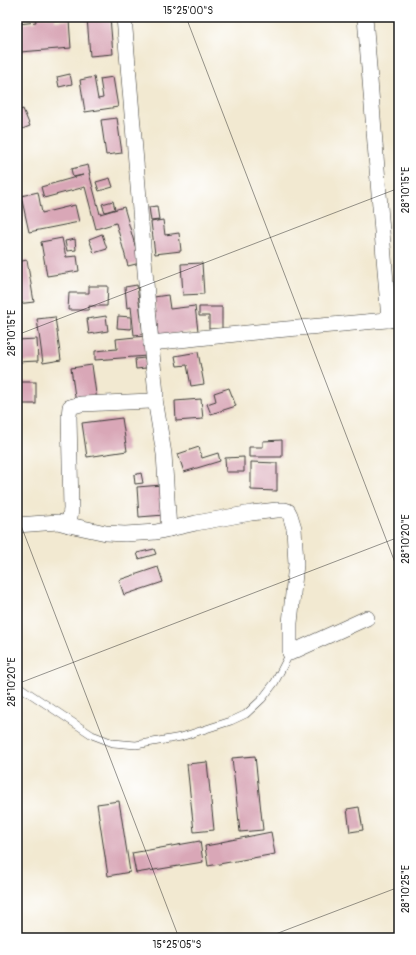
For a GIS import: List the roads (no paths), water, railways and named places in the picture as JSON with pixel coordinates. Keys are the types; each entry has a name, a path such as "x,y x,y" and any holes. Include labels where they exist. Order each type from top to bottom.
{"street":[{"path":"124,17 156,394 155,399 164,454 169,529"},
{"path":"151,343 394,320 364,17"},
{"path":"69,525 71,509 70,407 81,404 151,401 155,399"},
{"path":"17,526 58,522 106,533 125,534 156,532 251,513 277,510 288,511 294,528 296,564 290,623 290,653 367,618"}],"lane":[{"path":"17,685 92,735 113,744 136,745 181,737 231,721 246,714 262,699 275,682 290,653"}]}
